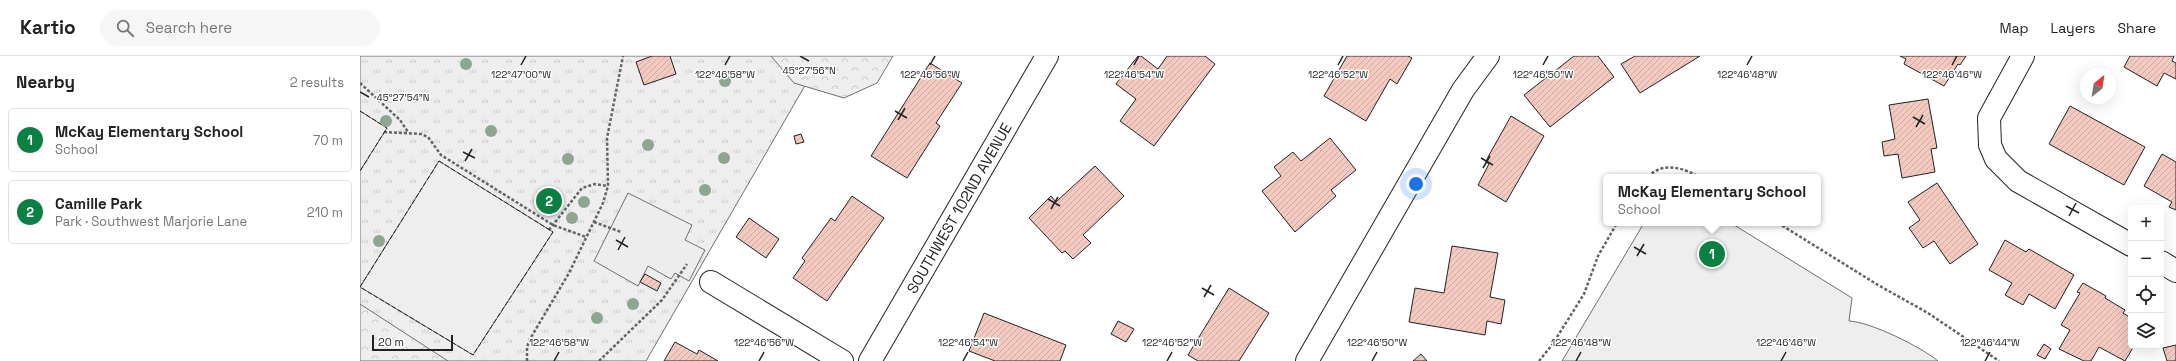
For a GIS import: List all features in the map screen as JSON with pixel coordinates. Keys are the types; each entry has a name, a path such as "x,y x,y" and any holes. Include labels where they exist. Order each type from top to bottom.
{"street":[{"name":"SOUTHWEST 102ND AVENUE","path":"870,361 1047,56"},
{"path":"1307,361 1463,90 1488,56"},
{"path":"2023,56 1989,118 1990,145 1996,159 2018,181 2128,243"},
{"path":"2164,264 2176,271"},
{"path":"711,282 842,361"}],"path":[{"path":"527,361 526,347 569,273 594,222 608,186 607,138 623,56"},
{"path":"360,83 400,120 408,132"},
{"path":"384,132 408,132 428,136 441,155 553,225 586,237"},
{"path":"1651,174 1666,166 1687,170 1694,174"},
{"path":"549,230 582,188 595,184 608,186"},
{"path":"594,222 621,232"},
{"path":"1539,361 1552,345 1584,294 1598,256 1615,226"},
{"path":"1783,226 1878,285 1928,313 1999,361"},
{"path":"599,361 662,300 687,264"}],"green space":[{"path":"360,56 822,56 646,361 437,361 360,316"},
{"path":"771,56 893,56 877,83 844,98 794,83"},
{"path":"360,111 387,128 360,171"},
{"path":"439,161 553,232 473,355 360,287"},
{"path":"1642,226 1736,226 1852,298 1849,321 1858,322 1882,330 1908,342 1938,361 1562,361"},
{"path":"360,304 448,361 360,361"}],"shaded area":[{"path":"628,193 692,225 685,240 705,250 689,281 675,273 671,279 648,266 638,286 594,261"}],"building":[{"path":"652,56 670,56 676,74 644,85 636,62"},
{"path":"1138,56 1141,56 1158,69 1167,56 1205,56 1215,64 1154,146 1120,121 1136,99 1116,84"},
{"path":"1347,56 1408,56 1412,58 1397,84 1390,79 1366,121 1324,96"},
{"path":"1574,56 1598,56 1614,77 1550,127 1524,95"},
{"path":"1635,56 1700,56 1640,93 1621,64"},
{"path":"1900,56 1966,56 1960,65 1958,64 1944,86 1904,64 1906,59"},
{"path":"2130,56 2174,56 2172,61 2176,63 2176,79 2164,73 2157,86 2124,67"},
{"path":"930,63 962,83 936,123 940,126 907,178 871,156"},
{"path":"1928,99 1937,148 1931,149 1935,172 1902,178 1898,154 1884,156 1882,142 1895,139 1889,105"},
{"path":"2070,106 2145,147 2124,185 2049,144"},
{"path":"1511,116 1544,136 1506,202 1478,185 1489,164 1486,162 1488,157"},
{"path":"801,134 804,142 796,144 794,136"},
{"path":"1330,138 1356,170 1331,190 1336,196 1295,232 1262,191 1281,176 1274,167 1293,152 1301,161"},
{"path":"2162,154 2176,162 2176,210 2169,207 2172,202 2144,186"},
{"path":"1095,166 1124,196 1083,235 1091,243 1073,259 1065,251 1062,253 1029,218 1051,196 1056,202"},
{"path":"1937,183 1978,244 1950,264 1934,241 1923,248 1909,228 1920,220 1908,202"},
{"path":"852,196 884,218 827,301 793,278 805,261 802,258 831,218 835,221"},
{"path":"749,218 779,239 766,258 736,237"},
{"path":"2005,240 2026,252 2029,249 2074,275 2055,309 2029,294 2023,305 2005,295 2012,283 1989,270"},
{"path":"1452,246 1498,253 1490,297 1505,300 1501,324 1487,321 1485,335 1409,322 1415,288 1444,293"},
{"path":"645,274 661,283 657,291 640,282"},
{"path":"2083,283 2106,296 2105,298 2125,310 2123,313 2128,316 2128,349 2132,349 2125,361 2099,347 2091,361 2084,361 2059,349 2070,330 2061,325 2080,293 2077,292"},
{"path":"1229,288 1269,313 1239,361 1198,361 1188,355"},
{"path":"984,313 1066,345 1060,361 995,361 969,351"},
{"path":"1118,321 1134,329 1126,342 1111,334"},
{"path":"675,342 697,354 699,350 718,361 664,361"},
{"path":"2044,344 2051,349 2045,359 2037,355"},
{"path":"2176,345 2176,361 2167,361 2164,348"},
{"path":"1421,354 1427,361 1413,361"}],"fence":[{"path":"360,111 387,128 360,171"},
{"path":"439,161 553,232 473,355 360,287 439,161"}],"place":[{"name":"Camille Park","path":"549,201"},
{"name":"McKay Elementary School","path":"1712,254"}]}
